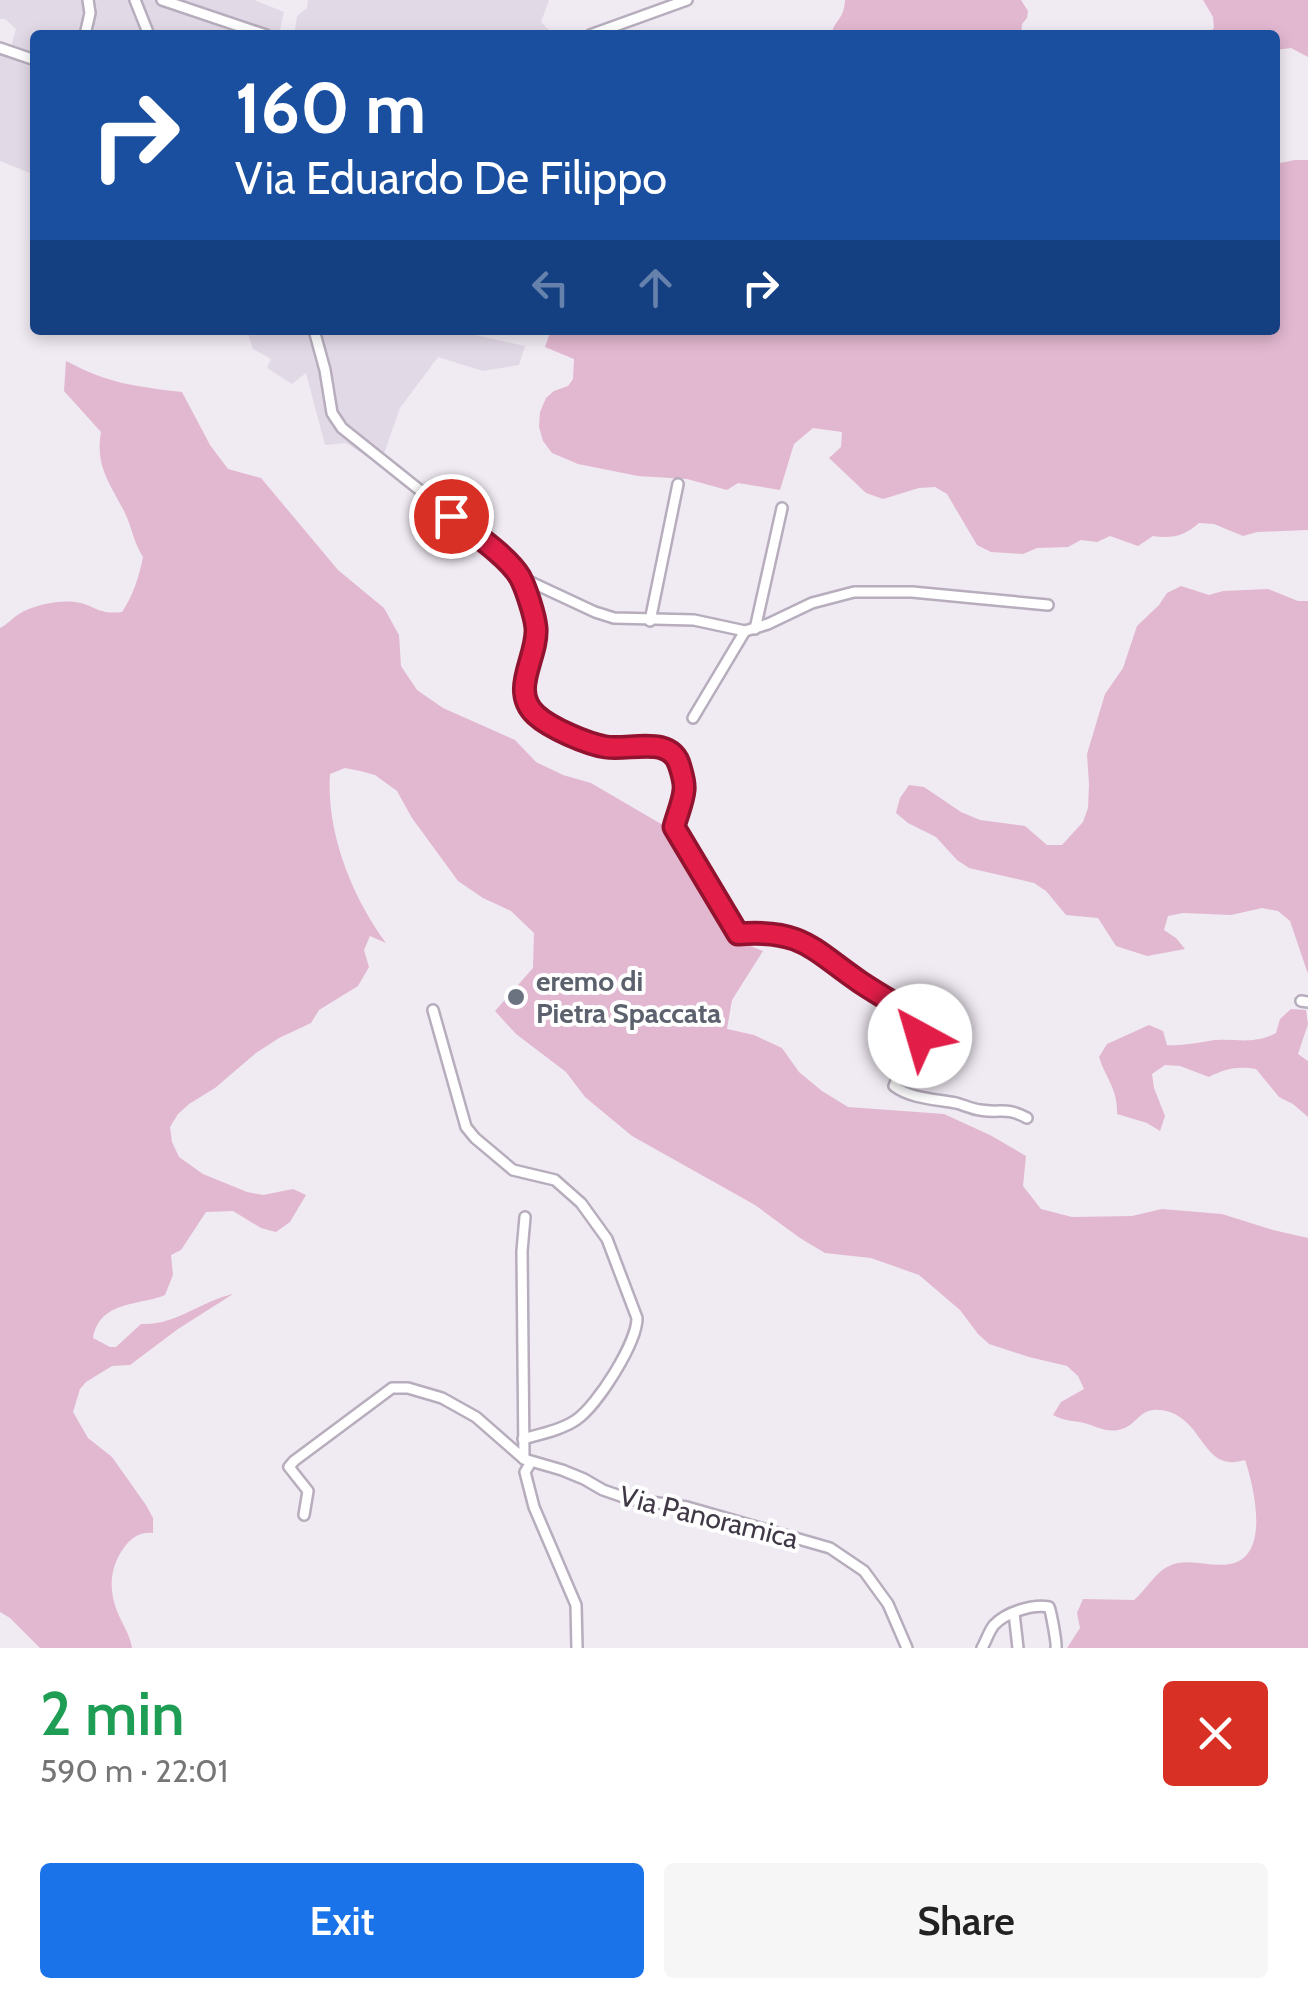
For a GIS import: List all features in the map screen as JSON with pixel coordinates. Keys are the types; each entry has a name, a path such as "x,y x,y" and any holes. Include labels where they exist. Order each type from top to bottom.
{"street":[{"path":"85,30 90,13 88,0"},
{"path":"135,0 147,30"},
{"path":"162,0 251,30"},
{"path":"604,30 687,0"},
{"path":"0,48 30,58"},
{"path":"315,335 332,413 342,428 486,543 520,577 594,612 614,618 694,620 750,630 812,604 854,592 912,592 1048,605"},
{"path":"650,620 678,484"},
{"path":"693,718 750,630 782,508"},
{"path":"520,577 536,629 524,688 532,711 550,726 606,747 662,747 678,760 685,788 674,827 738,934 766,932 817,948 860,982 916,1016 920,1036 916,1056 894,1080 894,1086 900,1090 934,1102 953,1102 981,1111 1012,1110 1028,1118"},
{"path":"433,1010 466,1127 513,1170 555,1180 581,1203 607,1239 637,1318 624,1356 579,1418 560,1429 524,1439"},
{"path":"524,1217 526,1472 534,1507 576,1605 577,1648"},
{"path":"304,1515 308,1492 290,1467 294,1461 392,1388 432,1395 476,1416 528,1461"},
{"name":"Via Panoramica","path":"528,1461 584,1478 629,1499 686,1507 830,1548 864,1571 888,1604 907,1648"},
{"path":"982,1648 994,1625 1034,1606 1049,1607 1056,1648"},
{"path":"1014,1614 1018,1648"}],"shaded area":[{"path":"0,0 254,0 284,12 280,30 30,30 30,173 0,161 0,44 11,47 16,29 0,19"},
{"path":"308,0 549,0 541,22 549,30 295,30 297,16 307,8"},
{"path":"845,0 1021,0 1028,11 1021,30 833,30"},
{"path":"1203,0 1308,0 1308,57 1291,48 1280,49 1280,30 1212,30 1213,17"},
{"path":"1308,160 1308,530 1243,536 1214,524 1199,523 1183,534 1153,536 1138,546 1110,536 1097,542 1081,540 1068,547 1037,548 1023,554 991,552 977,545 947,494 935,487 883,499 866,493 829,458 841,447 842,432 813,428 794,444 780,490 738,483 727,490 687,479 638,476 578,464 552,453 543,441 540,412 546,398 573,379 574,359 545,347 549,335 1280,335 1280,163"},
{"path":"249,335 476,335 525,346 519,365 483,371 438,357 400,408 380,465 346,443 325,445 306,373 292,384 267,368 271,359 253,349"},
{"path":"66,361 122,383 182,392 210,445 228,469 261,478 338,570 384,608 399,635 401,666 417,690 443,708 515,740 536,762 591,783 668,828 730,938 763,951 732,1000 727,1029 754,1035 782,1048 799,1072 848,1107 944,1114 990,1135 1026,1156 1023,1186 1041,1209 1072,1217 1132,1216 1162,1209 1222,1214 1308,1238 1308,1648 1067,1648 1080,1628 1077,1613 1083,1599 1134,1600 1158,1574 1174,1564 1222,1565 1243,1559 1251,1548 1256,1519 1245,1460 1220,1459 1188,1424 1170,1412 1152,1410 1128,1426 1112,1431 1053,1415 1061,1402 1084,1389 1067,1366 989,1344 960,1310 919,1275 871,1258 825,1253 755,1205 632,1136 495,1011 533,968 534,933 511,911 458,881 397,791 375,775 345,768 330,774 337,841 352,885 386,943 370,936 364,950 369,967 358,986 319,1010 311,1023 256,1053 215,1088 189,1104 170,1127 179,1157 203,1174 247,1192 263,1195 293,1189 306,1195 290,1222 276,1232 233,1211 206,1212 181,1250 171,1255 173,1275 165,1295 112,1311 97,1326 93,1338 116,1347 141,1324 165,1321 233,1294 130,1365 112,1366 86,1382 73,1412 88,1438 112,1457 153,1518 153,1533 138,1535 126,1545 112,1577 114,1602 132,1648 40,1648 0,1612 0,628 25,611 54,603 75,602 106,612 122,612 143,557 102,465 101,432 64,391"},
{"path":"1181,586 1209,595 1268,589 1308,601 1308,974 1290,921 1278,911 1262,908 1231,915 1168,916 1164,930 1185,949 1147,956 1116,946 1098,918 1066,915 1034,883 969,868 936,837 896,813 909,785 924,787 980,820 1025,826 1047,845 1062,845 1083,822 1088,808 1087,754 1105,694 1123,668 1137,626 1167,593"},
{"path":"1291,1009 1306,1010 1308,1024 1298,1054 1308,1061 1308,1117 1279,1097 1256,1069 1232,1068 1209,1077 1165,1065 1152,1074 1165,1116 1160,1131 1117,1114 1114,1091 1099,1057 1107,1044 1149,1025 1163,1031 1167,1045 1259,1039 1276,1033 1280,1019"}],"place":[{"name":"eremo di Pietra Spaccata","path":"516,997"}],"route":[{"path":"451,516 520,577 536,629 524,688 532,711 550,726 606,747 662,747 678,760 685,788 674,827 738,934 766,932 817,948 860,982 916,1016 920,1036"}]}
